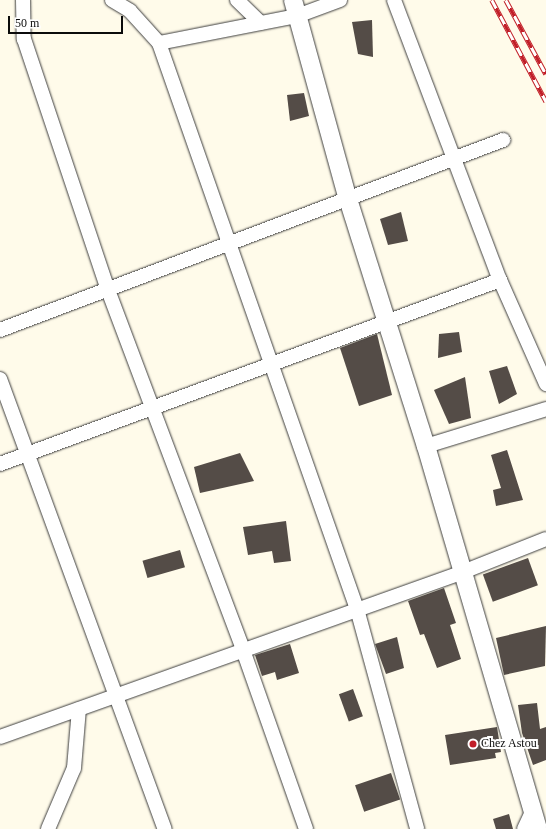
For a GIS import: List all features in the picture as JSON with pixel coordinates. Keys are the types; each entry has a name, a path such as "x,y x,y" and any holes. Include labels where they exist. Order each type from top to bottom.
{"street":[{"path":"23,0 24,39 108,290 243,650 306,829"},
{"path":"112,0 130,11 160,43 228,244 272,364 357,609 417,829"},
{"path":"237,0 261,23"},
{"path":"160,43 261,23 295,8 340,0"},
{"path":"394,0 456,158 500,280 546,384"},
{"path":"295,8 348,199 426,446 538,829"},
{"path":"0,330 503,140"},
{"path":"0,464 500,280"},
{"path":"0,379 165,829"},
{"path":"426,446 546,408"},
{"path":"0,737 463,572 546,539"},
{"path":"48,829 74,768 79,709"},
{"path":"524,829 533,810"}],"building":[{"path":"372,20 373,57 358,54 352,22"},
{"path":"304,93 309,116 290,121 287,95"},
{"path":"401,212 408,241 388,245 380,219"},
{"path":"459,332 462,352 438,358 439,334"},
{"path":"377,334 392,395 359,406 340,348"},
{"path":"507,366 517,394 499,404 489,371"},
{"path":"465,377 471,418 449,424 434,390"},
{"path":"507,450 523,500 496,506 493,490 501,488 491,455"},
{"path":"240,453 254,481 200,493 194,467"},
{"path":"286,521 291,561 274,563 272,551 248,555 243,527"},
{"path":"180,550 185,567 147,578 143,561"},
{"path":"528,558 538,585 493,602 483,574"},
{"path":"444,588 456,623 450,625 461,659 437,668 424,634 420,635 408,601"},
{"path":"546,626 545,666 504,675 496,638"},
{"path":"397,637 404,668 386,674 375,644"},
{"path":"290,644 299,673 277,680 275,672 262,676 255,655"},
{"path":"353,689 363,716 349,721 339,694"},
{"path":"537,703 540,729 546,727 546,760 533,765 522,733 518,705"},
{"name":"Chez Astou","path":"497,727 501,752 495,753 496,758 450,765 445,735"},
{"path":"391,773 400,799 364,812 355,785"},
{"path":"509,814 513,829 496,829 493,819"}],"railway":[{"path":"492,0 546,101"},
{"path":"506,0 546,74"}],"place":[{"name":"Chez Astou","path":"473,744"}]}
